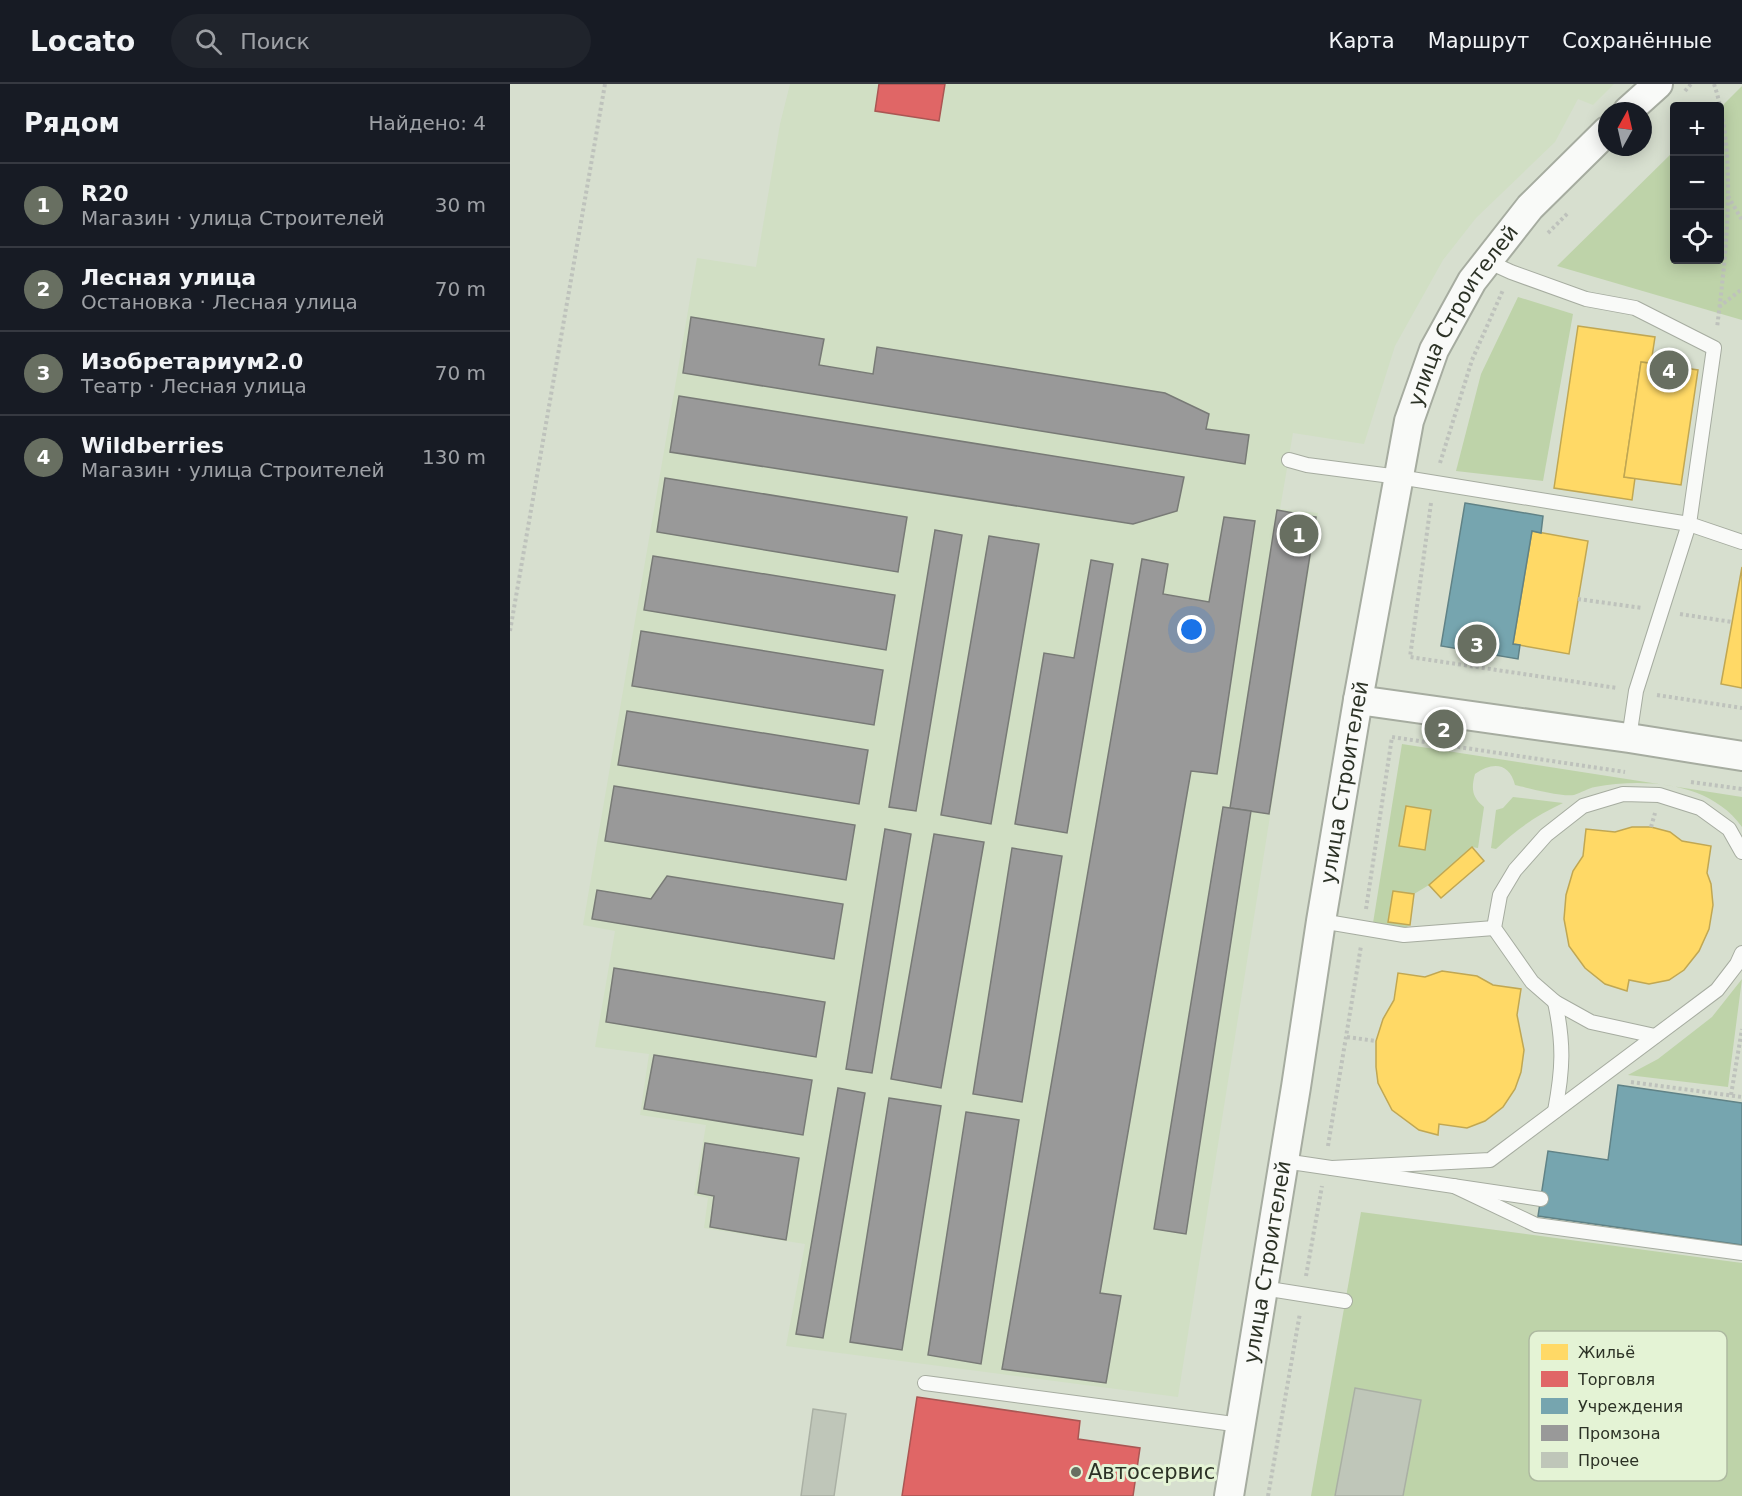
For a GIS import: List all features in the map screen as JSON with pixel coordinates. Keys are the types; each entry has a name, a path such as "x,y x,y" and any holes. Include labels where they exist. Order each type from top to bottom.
{"street":[{"path":"1638,102 1658,84"},
{"name":"улица Строителей","path":"1229,1496 1358,700 1409,421 1434,350 1472,280 1499,266 1530,207 1598,140"},
{"path":"1358,700 1742,756"}],"lane":[{"path":"1499,266 1586,299 1635,308 1714,348 1689,524 1636,691 1629,738"},
{"path":"1289,460 1307,465 1399,477 1689,524 1742,542"},
{"path":"1655,1036 1591,1022 1555,1002 1532,982 1494,928 1500,895 1515,870 1546,835 1583,806 1623,794 1659,795 1700,808 1729,829 1742,852"},
{"path":"1321,921 1404,935 1494,928"},
{"path":"1329,1167 1490,1160 1717,990 1737,964 1742,953"},
{"path":"1555,1002 1562,1033 1562,1074 1556,1111"},
{"path":"1284,1161 1541,1199"},
{"path":"1454,1186 1536,1225 1742,1253"},
{"path":"1263,1288 1345,1301"},
{"path":"925,1383 1241,1425"}],"path":[{"path":"510,631 605,84"},
{"path":"1714,84 1719,98 1726,150 1728,195 1725,256 1714,348"},
{"path":"1728,195 1742,220"},
{"path":"1543,239 1575,205"},
{"path":"1499,266 1434,484 1410,657 1742,708"},
{"path":"1719,307 1742,289"},
{"path":"1578,598 1732,622"},
{"path":"1474,667 1477,652"},
{"path":"1268,1496 1303,1295 1329,1167 1392,737 1628,772"},
{"path":"1686,781 1742,789"},
{"path":"1731,1095 1742,1029"},
{"path":"1347,1037 1376,1041"},
{"path":"1600,1077 1742,1097"}],"shaded area":[{"path":"790,84 1614,84 1593,105 1578,99 1555,142 1476,218 1443,260 1395,346 1364,444 1293,433 1280,509 1318,513 1178,1397 786,1346 805,1244 704,1228 708,1198 694,1195 706,1125 640,1115 649,1054 595,1047 615,931 583,925 697,258 756,267 780,124"},
{"path":"1742,86 1742,320 1557,266 1670,155 1670,264 1724,264 1724,104"},
{"path":"1518,297 1573,314 1543,481 1456,471 1481,374"},
{"path":"1402,744 1742,797 1742,827 1729,812 1713,800 1675,787 1635,783 1614,784 1592,788 1574,795 1562,795 1515,785 1509,772 1504,768 1488,767 1475,774 1473,784 1475,796 1484,807 1478,848 1472,847 1429,885 1414,894 1393,891 1388,921 1410,925 1405,928 1373,923"},
{"path":"1513,797 1563,803 1528,823 1496,849 1491,848 1496,810 1503,808"},
{"path":"1742,979 1728,1087 1628,1075 1658,1059 1712,1017"},
{"path":"1361,1212 1742,1263 1742,1496 1311,1496"}],"building: Жильё":[{"path":"1578,326 1655,337 1651,363 1641,362 1624,477 1635,478 1632,500 1554,488"},
{"path":"1641,362 1698,370 1681,485 1624,477"},
{"path":"1532,531 1588,541 1569,654 1513,644"},
{"path":"1742,567 1742,688 1721,684"},
{"path":"1406,806 1431,810 1425,850 1399,846"},
{"path":"1632,827 1651,827 1670,832 1682,841 1711,846 1707,873 1711,884 1713,905 1709,929 1699,951 1684,970 1669,980 1649,984 1629,980 1627,991 1605,984 1585,968 1569,946 1564,919 1566,895 1573,871 1583,856 1586,829 1615,832"},
{"path":"1472,847 1484,861 1441,898 1429,885"},
{"path":"1393,891 1414,894 1410,925 1388,922"},
{"path":"1442,971 1477,976 1493,985 1521,989 1517,1015 1524,1050 1521,1072 1515,1089 1503,1107 1485,1121 1467,1128 1439,1124 1438,1135 1419,1130 1392,1110 1378,1083 1376,1041 1383,1019 1394,1000 1398,973 1425,977"}],"building: Торговля":[{"path":"879,84 945,84 939,121 875,111"},
{"path":"917,1397 1080,1421 1078,1439 1140,1448 1133,1496 902,1496"}],"building: Учреждения":[{"path":"1465,503 1543,516 1541,533 1532,531 1513,644 1520,645 1518,659 1441,646"},
{"path":"1618,1085 1742,1103 1742,1245 1538,1216 1548,1151 1608,1160"}],"building: Промзона":[{"path":"691,317 824,339 819,365 873,374 877,347 1165,393 1209,414 1206,429 1249,435 1245,464 683,373"},
{"path":"679,396 1184,477 1177,511 1133,524 670,452"},
{"path":"665,478 907,517 898,572 657,532"},
{"path":"1277,510 1316,517 1269,814 1230,808"},
{"path":"1224,517 1255,521 1217,774 1191,771 1100,1293 1121,1296 1106,1383 1002,1369 1142,559 1168,564 1163,594 1209,602"},
{"path":"935,530 962,535 916,811 889,807"},
{"path":"989,536 1039,544 991,824 941,815"},
{"path":"653,556 895,595 886,650 644,610"},
{"path":"1091,560 1113,564 1067,833 1015,824 1044,653 1074,658"},
{"path":"641,631 883,670 874,725 632,686"},
{"path":"627,711 868,750 859,804 618,765"},
{"path":"614,786 855,825 846,880 605,841"},
{"path":"1223,807 1251,811 1186,1234 1154,1229"},
{"path":"885,829 911,834 872,1073 846,1069"},
{"path":"934,834 984,842 941,1088 891,1079"},
{"path":"1012,848 1062,856 1022,1102 973,1094"},
{"path":"667,876 843,904 834,959 592,919 597,890 651,899"},
{"path":"614,968 825,1002 816,1057 606,1022"},
{"path":"654,1055 812,1080 803,1135 644,1109"},
{"path":"838,1088 865,1093 823,1338 796,1334"},
{"path":"889,1098 941,1106 902,1350 850,1342"},
{"path":"966,1112 1019,1120 981,1364 928,1355"},
{"path":"705,1143 799,1158 786,1240 710,1227 714,1196 698,1193"}],"building: Прочее":[{"path":"1355,1388 1421,1400 1403,1496 1335,1496"},
{"path":"813,1409 846,1414 834,1496 801,1496"}],"place":[{"name":"Wildberries","path":"1669,370"},
{"name":"R20","path":"1299,534"},
{"name":"Изобретариум2.0","path":"1477,644"},
{"name":"Лесная улица","path":"1444,729"},
{"name":"Автосервис","path":"1076,1472"}]}
